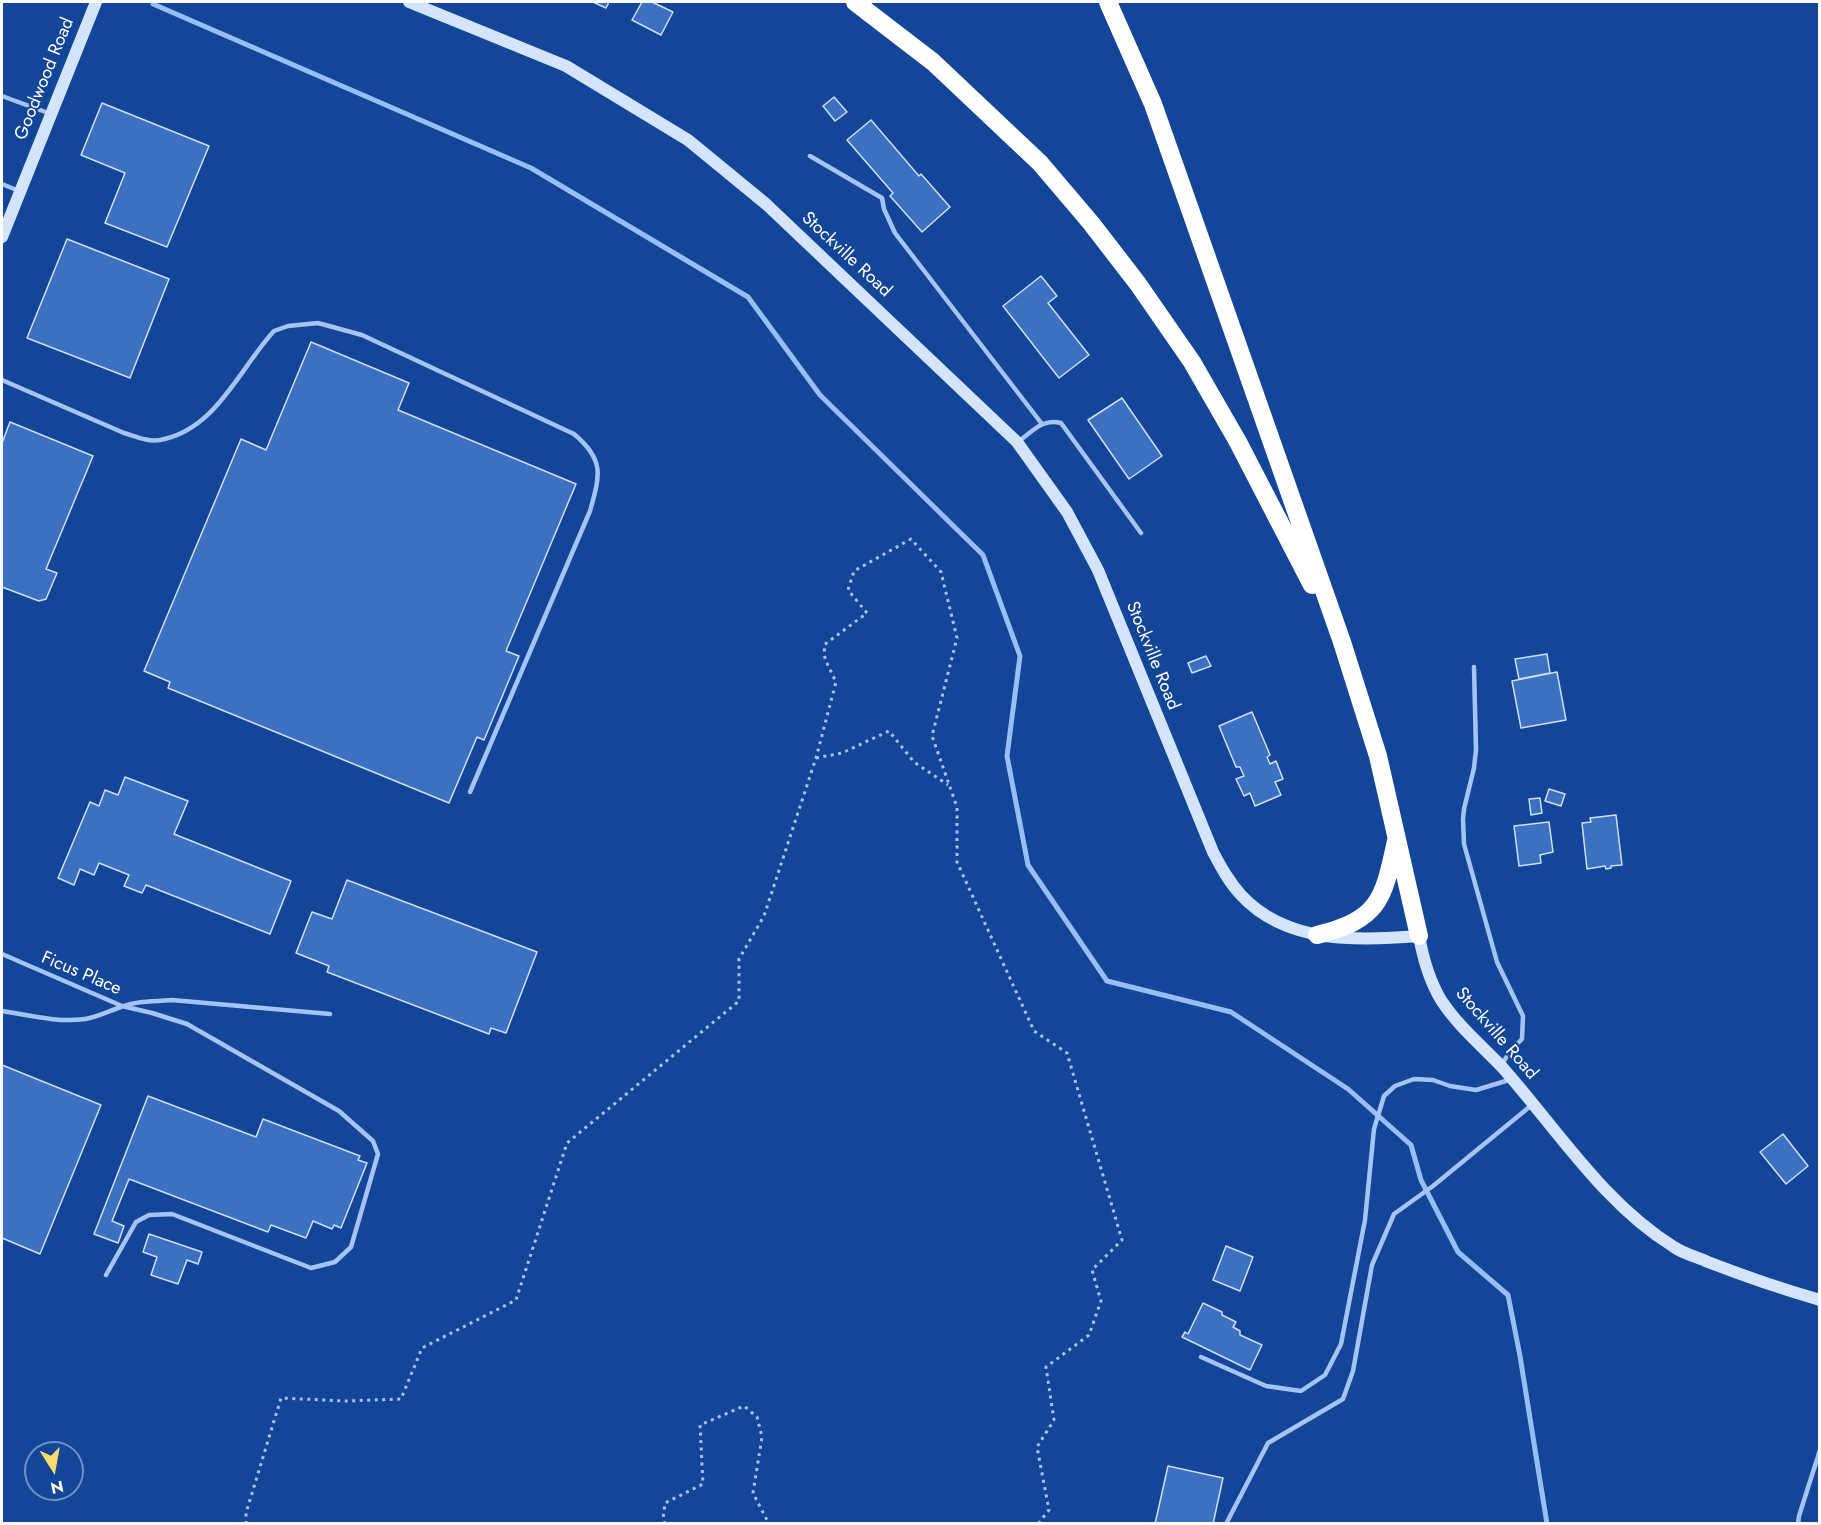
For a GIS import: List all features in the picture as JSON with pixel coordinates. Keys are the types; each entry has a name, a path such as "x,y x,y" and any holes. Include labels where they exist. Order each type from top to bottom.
{"highway":[{"path":"855,2 933,62 1040,163 1138,284 1192,362 1232,432 1342,642"},
{"path":"1108,2 1153,105 1342,642 1378,756 1419,936"},
{"path":"1317,935 1350,924 1366,915 1378,902 1388,879 1397,836"}],"street":[{"name":"Goodwood Road","path":"2,237 96,2"},
{"name":"Stockville Road","path":"409,2 566,66 688,140 766,204 1017,442 1067,512 1098,570 1213,852 1241,896 1265,916 1292,929 1317,935 1368,939 1419,936 1425,966 1440,998 1456,1020 1501,1066 1606,1192 1638,1223 1676,1249 1721,1267 1820,1300"}],"lane":[{"path":"2,97 51,114"},
{"path":"810,156 882,198 884,209 895,233 1042,423"},
{"path":"2,184 19,191"},
{"path":"2,380 124,433 144,439 159,440 195,425 219,404 274,331 288,326 318,323 362,335 574,434 583,441 593,454 598,468 597,484 590,511 470,792"},
{"path":"1017,442 1042,423 1052,421 1061,423 1141,533"},
{"path":"1474,667 1476,750 1462,819 1464,844 1497,962 1523,1017 1522,1039 1511,1050 1501,1066"},
{"name":"Ficus Place","path":"2,954 122,1006 187,1024 339,1111 373,1141 378,1154 351,1248 335,1262 311,1268 172,1214 149,1215 136,1222 106,1275"},
{"path":"2,1011 63,1020 85,1019 100,1016 122,1006 172,1000 330,1014"},
{"path":"1201,1357 1266,1386 1301,1391 1325,1376 1341,1344 1365,1220 1374,1129 1384,1096 1395,1086 1413,1079 1433,1080 1450,1086 1476,1090 1512,1079"},
{"path":"1226,1524 1268,1443 1343,1399 1353,1371 1372,1265 1394,1214 1433,1186 1533,1104"},
{"path":"1798,1524 1820,1450"}],"path":[{"path":"246,1524 246,1513 281,1398 345,1401 401,1398 422,1348 516,1300 567,1143 739,1001 739,959 764,916 816,758 836,682 825,659 824,645 867,613 848,590 854,571 911,539 941,572 957,638 932,736 957,807 957,862 1034,1031 1067,1053 1122,1240 1092,1270 1101,1301 1089,1335 1046,1367 1054,1420 1037,1447 1049,1510 1038,1524"},
{"path":"816,758 842,753 889,731 914,762 950,786"},
{"path":"665,1524 663,1519 665,1503 703,1484 700,1425 744,1406 757,1417 762,1437 753,1493 769,1524"}],"building":[{"path":"593,2 609,2 606,8"},
{"path":"642,2 652,2 673,12 661,35 632,20"},
{"path":"834,97 847,112 835,121 823,106"},
{"path":"102,103 209,146 167,247 105,223 125,173 81,155"},
{"path":"871,120 919,176 921,174 950,207 922,232 890,196 893,193 847,140"},
{"path":"67,239 169,279 130,378 27,338"},
{"path":"1041,276 1057,296 1048,303 1089,355 1059,378 1003,306"},
{"path":"311,342 409,383 398,410 576,484 506,651 519,656 484,740 477,737 449,803 168,688 170,682 144,671 241,439 266,450"},
{"path":"1122,398 1162,456 1129,479 1088,420"},
{"path":"10,422 93,456 46,569 57,573 46,599 39,601 2,587 2,443"},
{"path":"1547,654 1550,673 1519,679 1515,659"},
{"path":"1206,656 1211,666 1192,673 1188,663"},
{"path":"1557,672 1566,720 1521,728 1512,681"},
{"path":"1252,712 1270,755 1267,757 1270,764 1276,761 1283,779 1275,782 1281,795 1255,806 1250,793 1244,796 1236,779 1244,776 1240,767 1236,767 1219,726"},
{"path":"125,777 188,801 174,834 291,881 270,934 146,885 142,893 124,886 129,875 99,863 94,875 80,869 74,885 58,878 90,802 99,806 105,790 118,795"},
{"path":"1549,789 1565,794 1561,806 1545,801"},
{"path":"1540,798 1542,813 1531,815 1529,799"},
{"path":"1616,815 1622,865 1606,869 1605,866 1587,869 1582,823 1591,822 1590,818"},
{"path":"1549,822 1553,852 1540,855 1541,863 1519,866 1514,826"},
{"path":"347,880 537,952 506,1033 491,1028 489,1034 327,972 329,966 296,953 312,912 332,919"},
{"path":"2,1065 101,1105 40,1254 2,1238"},
{"path":"148,1096 256,1137 263,1119 360,1156 358,1160 367,1163 341,1228 334,1225 332,1229 313,1221 306,1238 271,1225 268,1232 129,1179 112,1221 124,1226 118,1243 94,1234"},
{"path":"1783,1134 1808,1166 1786,1184 1760,1152"},
{"path":"149,1234 202,1252 198,1264 187,1260 178,1284 151,1275 157,1257 143,1252"},
{"path":"1226,1246 1253,1257 1240,1291 1213,1280"},
{"path":"1203,1303 1236,1322 1233,1327 1240,1331 1240,1335 1262,1345 1250,1370 1182,1337 1185,1332 1188,1334"},
{"path":"1168,1466 1223,1478 1213,1524 1155,1524"}],"waterway":[{"path":"153,4 531,168 748,297 820,395 983,555 1020,656 1007,756 1028,865 1107,981 1231,1012 1348,1089 1411,1145 1421,1180 1458,1252 1508,1295 1547,1524"}]}
